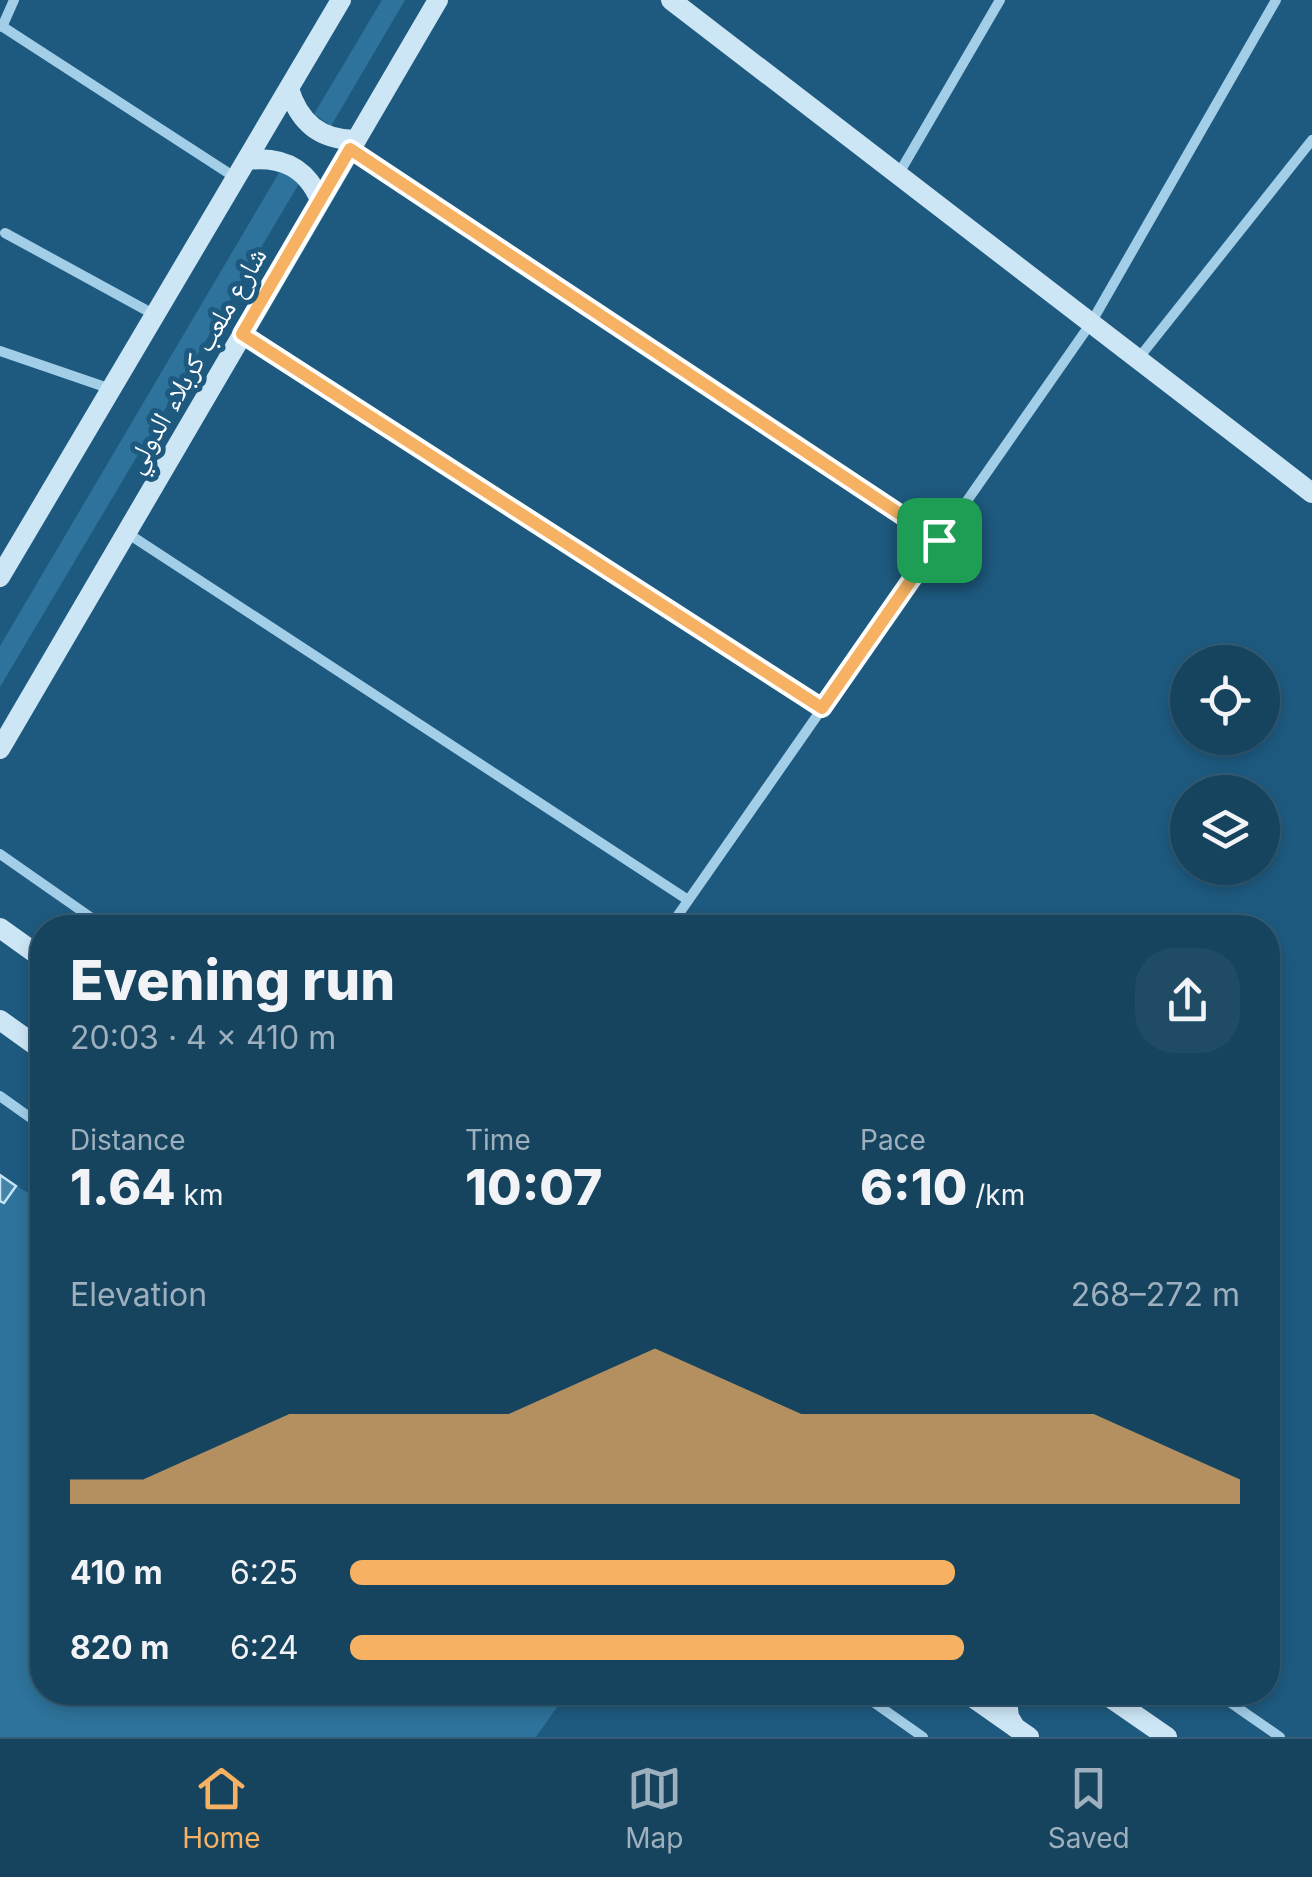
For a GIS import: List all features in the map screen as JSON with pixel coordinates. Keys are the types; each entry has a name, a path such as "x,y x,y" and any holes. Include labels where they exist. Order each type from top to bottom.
{"main road":[{"name":"شارع ملعب كربلاء الدولي","path":"0,577 341,0"},
{"name":"شارع ملعب كربلاء الدولي","path":"0,749 438,0"},
{"path":"671,0 1312,492"},
{"path":"288,89 299,114 318,132 353,144"},
{"path":"241,169 274,159 298,169 320,200"},
{"path":"0,928 30,949"},
{"path":"0,1020 30,1041"},
{"path":"984,1705 1022,1732"},
{"path":"1007,1705 1008,1716 1022,1732"},
{"path":"1121,1705 1167,1737"}],"street":[{"path":"14,0 1,26 241,169"},
{"path":"898,174 1000,0"},
{"path":"677,915 1091,323 1276,0"},
{"path":"1138,359 1312,140"},
{"path":"353,144 939,540"},
{"path":"5,233 156,315"},
{"path":"242,334 822,708"},
{"path":"0,350 111,389"},
{"path":"126,533 688,900"},
{"path":"0,854 87,915"},
{"path":"0,1112 4,1099 30,1117"},
{"path":"877,1705 923,1737"},
{"path":"1234,1705 1280,1737"}],"shaded area":[{"path":"382,0 405,0 331,126 314,114"},
{"path":"280,171 300,182 0,687 0,646"},
{"path":"0,1175 30,1194 30,1705 559,1705 536,1737 0,1737"}],"building":[{"path":"0,1175 16,1186 4,1203 0,1201"}],"route":[{"path":"350,149 939,540 822,708 242,334 350,149"}]}
